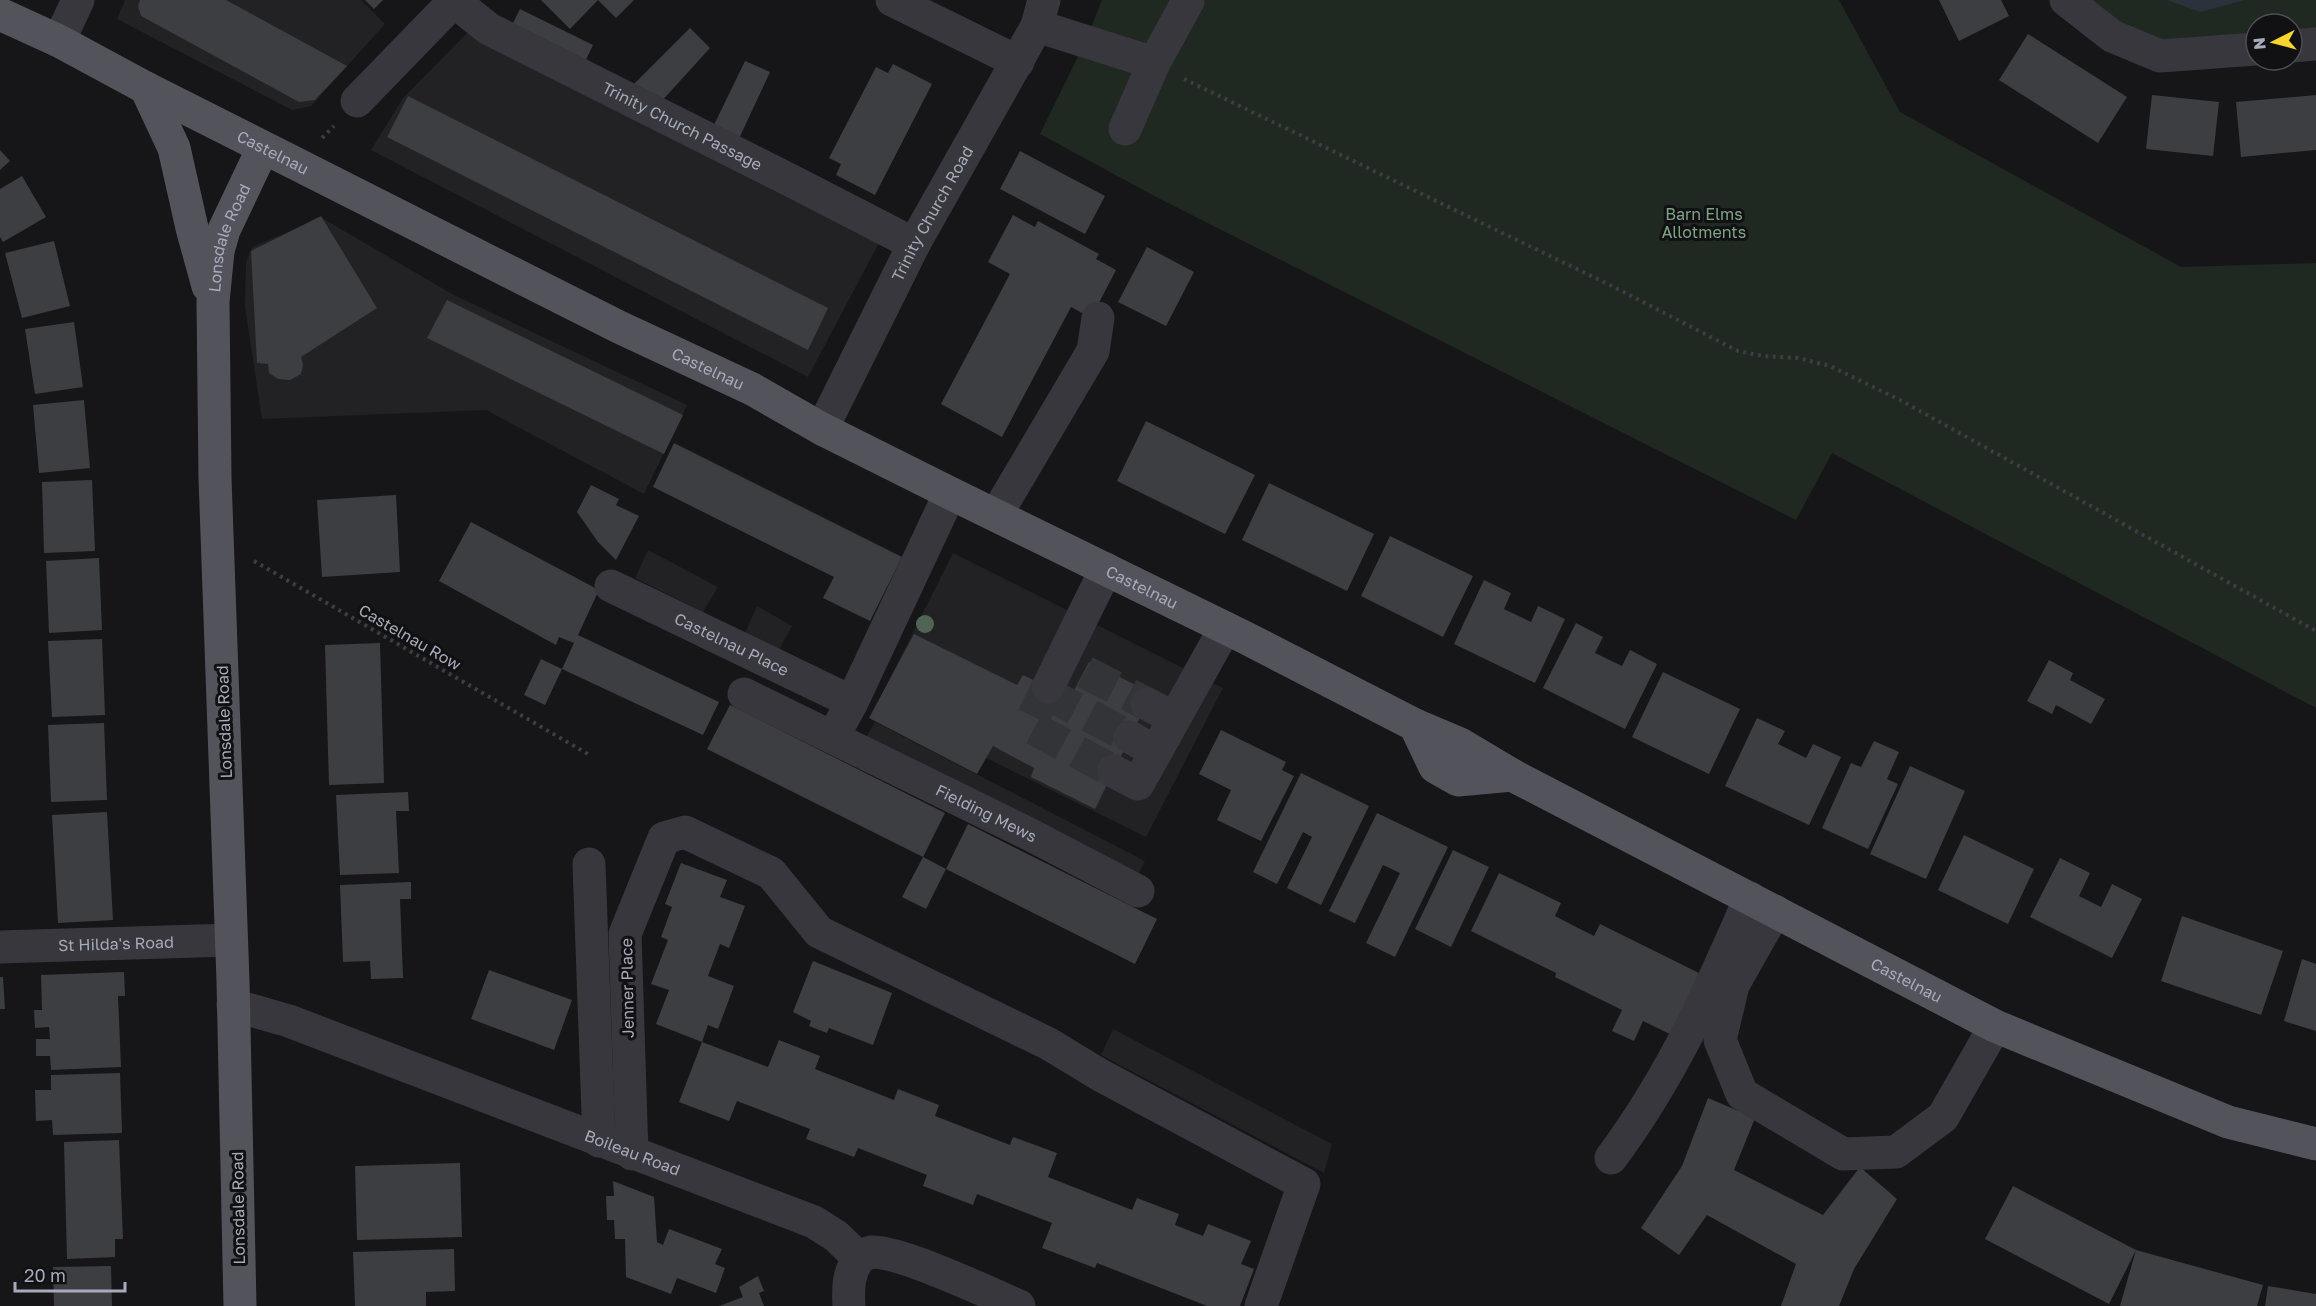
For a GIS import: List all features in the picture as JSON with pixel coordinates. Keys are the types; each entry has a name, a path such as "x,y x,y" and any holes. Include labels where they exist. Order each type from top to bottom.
{"main road":[{"name":"Castelnau","path":"0,14 59,41 263,148 619,327 752,389 822,429 1226,628 1415,725 1435,766 1458,780 1512,775 1995,1026 2228,1122 2316,1144"},
{"path":"146,88 174,148 192,228 213,302"},
{"name":"Lonsdale Road","path":"240,1306 213,302 218,251 224,230 263,148"}],"street":[{"path":"59,41 78,0"},
{"path":"892,0 1018,62"},
{"path":"2066,0 2112,36 2160,56 2244,50"},
{"path":"357,101 454,1"},
{"name":"Trinity Church Passage","path":"454,1 489,29 774,171 914,244"},
{"path":"1125,129 1154,63 1188,1"},
{"path":"1041,13 1154,63"},
{"name":"Trinity Church Road","path":"822,429 914,244 1018,62 1041,13"},
{"path":"996,515 1103,356 1098,318"},
{"path":"842,719 950,493"},
{"path":"1048,687 1076,659 1106,569"},
{"name":"Castelnau Place","path":"611,586 842,719"},
{"path":"1113,771 1138,784 1143,745 1161,711 1226,628"},
{"name":"Fielding Mews","path":"744,694 842,719 1019,829 1138,891"},
{"name":"Jenner Place","path":"632,1154 626,934 664,838 685,832 771,873 819,932 1049,1044 1100,1075 1304,1184 1261,1306"},
{"path":"589,864 599,1141"},
{"path":"1763,904 1732,985 1720,1040 1742,1094 1844,1154 1896,1152 1943,1117 1995,1026"},
{"path":"1611,1158 1651,1100 1708,996 1763,904"},
{"name":"St Hilda's Road","path":"0,947 231,940"},
{"name":"Boileau Road","path":"233,1005 289,1021 814,1222 836,1236 859,1258"},
{"path":"849,1306 848,1287 851,1269 859,1258 869,1252 893,1256 1019,1306"}],"path":[{"path":"1154,63 1203,90 1610,285 1738,351 1763,356 1798,358 1840,370 1900,400 2316,631"},
{"path":"297,165 357,101"},
{"name":"Castelnau Row","path":"218,543 261,565 588,754"}],"shaded area":[{"path":"125,0 361,0 385,24 311,106 292,110 117,19"},
{"path":"2167,0 2245,0 2200,12"},
{"path":"472,28 889,224 808,377 371,150 403,98"},
{"path":"322,218 452,294 687,405 644,494 486,410 262,419 245,307 246,262 252,247"},
{"path":"648,550 718,587 703,612 635,578"},
{"path":"953,553 1223,688 1146,837 877,704"},
{"path":"757,606 792,626 779,650 745,633"},
{"path":"875,722 1145,861 1133,884 862,744"},
{"path":"1113,1029 1332,1144 1324,1173 1101,1055"}],"green space":[{"name":"Barn Elms Allotments","path":"1102,0 1839,0 1900,112 2181,267 2316,263 2316,708 1832,453 1796,520 1158,198 1040,134 1085,42"},
{"path":"2085,0 2316,0 2316,31 2304,32 2304,12 2244,12 2244,37 2161,43 2092,11"}],"building":[{"path":"140,0 226,0 347,66 315,100 299,102 141,16 138,6"},
{"path":"365,0 383,0 374,9"},
{"path":"541,0 598,0 570,29"},
{"path":"598,0 634,0 616,18"},
{"path":"1939,0 2001,0 2009,16 1959,41"},
{"path":"520,9 593,45 583,66 510,29"},
{"path":"690,28 710,48 659,104 633,85"},
{"path":"2028,34 2127,97 2098,143 1999,80"},
{"path":"745,61 770,72 736,145 711,131"},
{"path":"893,64 932,84 875,195 836,175 841,164 829,158 876,67 888,73"},
{"path":"2152,95 2219,102 2213,156 2146,149"},
{"path":"2316,95 2316,150 2241,157 2236,102"},
{"path":"408,96 828,308 808,350 387,137"},
{"path":"0,150 10,161 0,170"},
{"path":"1020,151 1105,196 1085,234 1000,189"},
{"path":"22,176 46,217 3,242 0,237 0,189"},
{"path":"1013,215 1035,227 1038,221 1099,254 1096,259 1116,270 1091,318 1071,307 1002,437 941,404 1010,274 988,262"},
{"path":"321,216 377,308 301,357 303,365 301,374 290,380 278,379 269,373 268,364 257,363 251,251"},
{"path":"54,241 70,306 22,318 5,253"},
{"path":"1147,247 1194,272 1166,326 1118,302"},
{"path":"447,300 683,415 664,454 427,338"},
{"path":"74,322 83,387 35,394 25,329"},
{"path":"84,400 90,468 39,473 33,405"},
{"path":"1146,421 1255,475 1225,534 1117,481"},
{"path":"674,443 902,557 870,621 823,598 834,577 653,487"},
{"path":"92,480 95,551 44,553 42,482"},
{"path":"1269,483 1374,534 1347,591 1242,540"},
{"path":"591,485 619,499 616,505 639,516 616,560 598,542 577,512"},
{"path":"396,495 400,572 322,577 317,500"},
{"path":"471,522 599,590 578,635 719,702 703,735 562,669 574,643 559,637 556,645 439,581"},
{"path":"1390,536 1473,576 1443,637 1361,596"},
{"path":"99,558 102,630 49,633 46,561"},
{"path":"1484,580 1511,593 1504,609 1531,622 1538,606 1565,619 1535,683 1454,644"},
{"path":"1576,623 1603,637 1595,653 1622,666 1630,650 1657,664 1625,729 1543,688"},
{"path":"914,634 1017,685 1023,675 1070,698 1089,662 1152,693 1095,809 1031,777 1034,768 993,746 977,774 869,718"},
{"path":"102,639 105,715 52,717 48,641"},
{"path":"380,643 384,783 329,785 325,645"},
{"path":"541,659 562,669 545,705 524,695"},
{"path":"2049,660 2073,673 2070,680 2105,699 2091,724 2056,705 2052,714 2027,701"},
{"path":"1663,672 1740,709 1709,774 1632,737"},
{"path":"730,705 945,813 923,857 707,749"},
{"path":"1757,718 1785,731 1778,744 1806,758 1813,744 1841,757 1809,825 1725,786"},
{"path":"104,723 107,800 51,802 48,725"},
{"path":"1221,730 1286,762 1282,770 1294,776 1261,841 1217,820 1231,790 1199,774"},
{"path":"1874,741 1899,752 1887,779 1898,784 1868,849 1822,828 1851,763 1861,767"},
{"path":"1910,766 1965,791 1926,879 1870,854"},
{"path":"1301,773 1369,806 1321,905 1287,888 1312,837 1303,832 1277,884 1253,872"},
{"path":"408,792 409,811 396,811 399,873 340,875 336,795"},
{"path":"107,812 113,920 58,923 52,815"},
{"path":"1377,813 1448,847 1395,957 1366,943 1400,873 1383,865 1355,923 1329,911"},
{"path":"968,824 1157,919 1135,964 946,869"},
{"path":"1964,835 2034,869 2008,924 1938,890"},
{"path":"1453,850 1489,867 1451,947 1415,929"},
{"path":"923,857 946,869 926,909 902,897"},
{"path":"2060,858 2090,873 2079,896 2101,907 2112,884 2142,899 2112,958 2030,917"},
{"path":"681,863 727,880 720,897 745,906 729,948 720,944 708,976 734,986 718,1029 708,1025 702,1042 656,1024 669,990 651,984 668,940 661,937 672,907 665,904"},
{"path":"1499,873 1561,903 1555,916 1594,936 1600,924 1703,975 1674,1036 1643,1021 1634,1041 1612,1031 1622,1010 1555,977 1556,973 1471,931"},
{"path":"411,882 411,899 400,899 403,978 371,979 370,961 343,962 340,885"},
{"path":"2182,916 2283,951 2261,1015 2161,981"},
{"path":"2302,959 2316,964 2316,1031 2284,1021"},
{"path":"813,961 892,993 873,1045 829,1028 827,1033 809,1026 811,1021 793,1012"},
{"path":"489,970 572,1000 554,1050 471,1019"},
{"path":"124,972 125,996 118,996 121,1067 51,1070 50,1056 36,1056 36,1039 50,1039 49,1027 35,1028 34,1010 42,1010 41,975"},
{"path":"0,977 3,977 5,1009 0,1009"},
{"path":"779,1040 820,1056 815,1069 894,1100 898,1089 939,1105 935,1116 1010,1145 1013,1137 1057,1153 1048,1177 1132,1210 1137,1198 1179,1214 1175,1225 1203,1236 1208,1224 1251,1241 1241,1264 1254,1269 1240,1306 1207,1306 1097,1263 1095,1268 1042,1248 1052,1223 977,1194 973,1205 923,1186 927,1175 858,1148 854,1157 806,1139 810,1129 737,1101 729,1121 679,1102 702,1042 768,1067"},
{"path":"120,1073 122,1133 53,1135 52,1120 36,1121 35,1090 51,1090 51,1075"},
{"path":"1708,1098 1755,1118 1734,1170 1823,1215 1860,1167 1897,1199 1854,1269 1839,1306 1781,1306 1796,1264 1707,1215 1679,1255 1641,1228 1682,1166"},
{"path":"119,1140 123,1239 115,1239 115,1257 67,1259 64,1142"},
{"path":"460,1163 462,1237 357,1240 355,1166"},
{"path":"613,1181 654,1197 657,1242 663,1245 669,1229 722,1249 715,1264 725,1268 716,1293 677,1278 671,1294 626,1277 625,1239 615,1239 614,1220 607,1220 606,1196 614,1196"},
{"path":"2013,1186 2136,1250 2109,1304 1985,1239"},
{"path":"454,1249 455,1291 426,1292 426,1306 355,1306 353,1252"},
{"path":"2136,1250 2263,1285 2257,1306 2120,1306"},
{"path":"111,1266 112,1306 54,1306 53,1267"},
{"path":"758,1276 764,1291 759,1293 764,1306 719,1306 743,1297 739,1287"},
{"path":"2268,1286 2316,1294 2316,1306 2265,1306"}],"tunnel":[{"path":"1085,672 1147,704"},
{"path":"1048,687 1029,726 1113,771"},
{"path":"1046,693 1130,737"}]}
